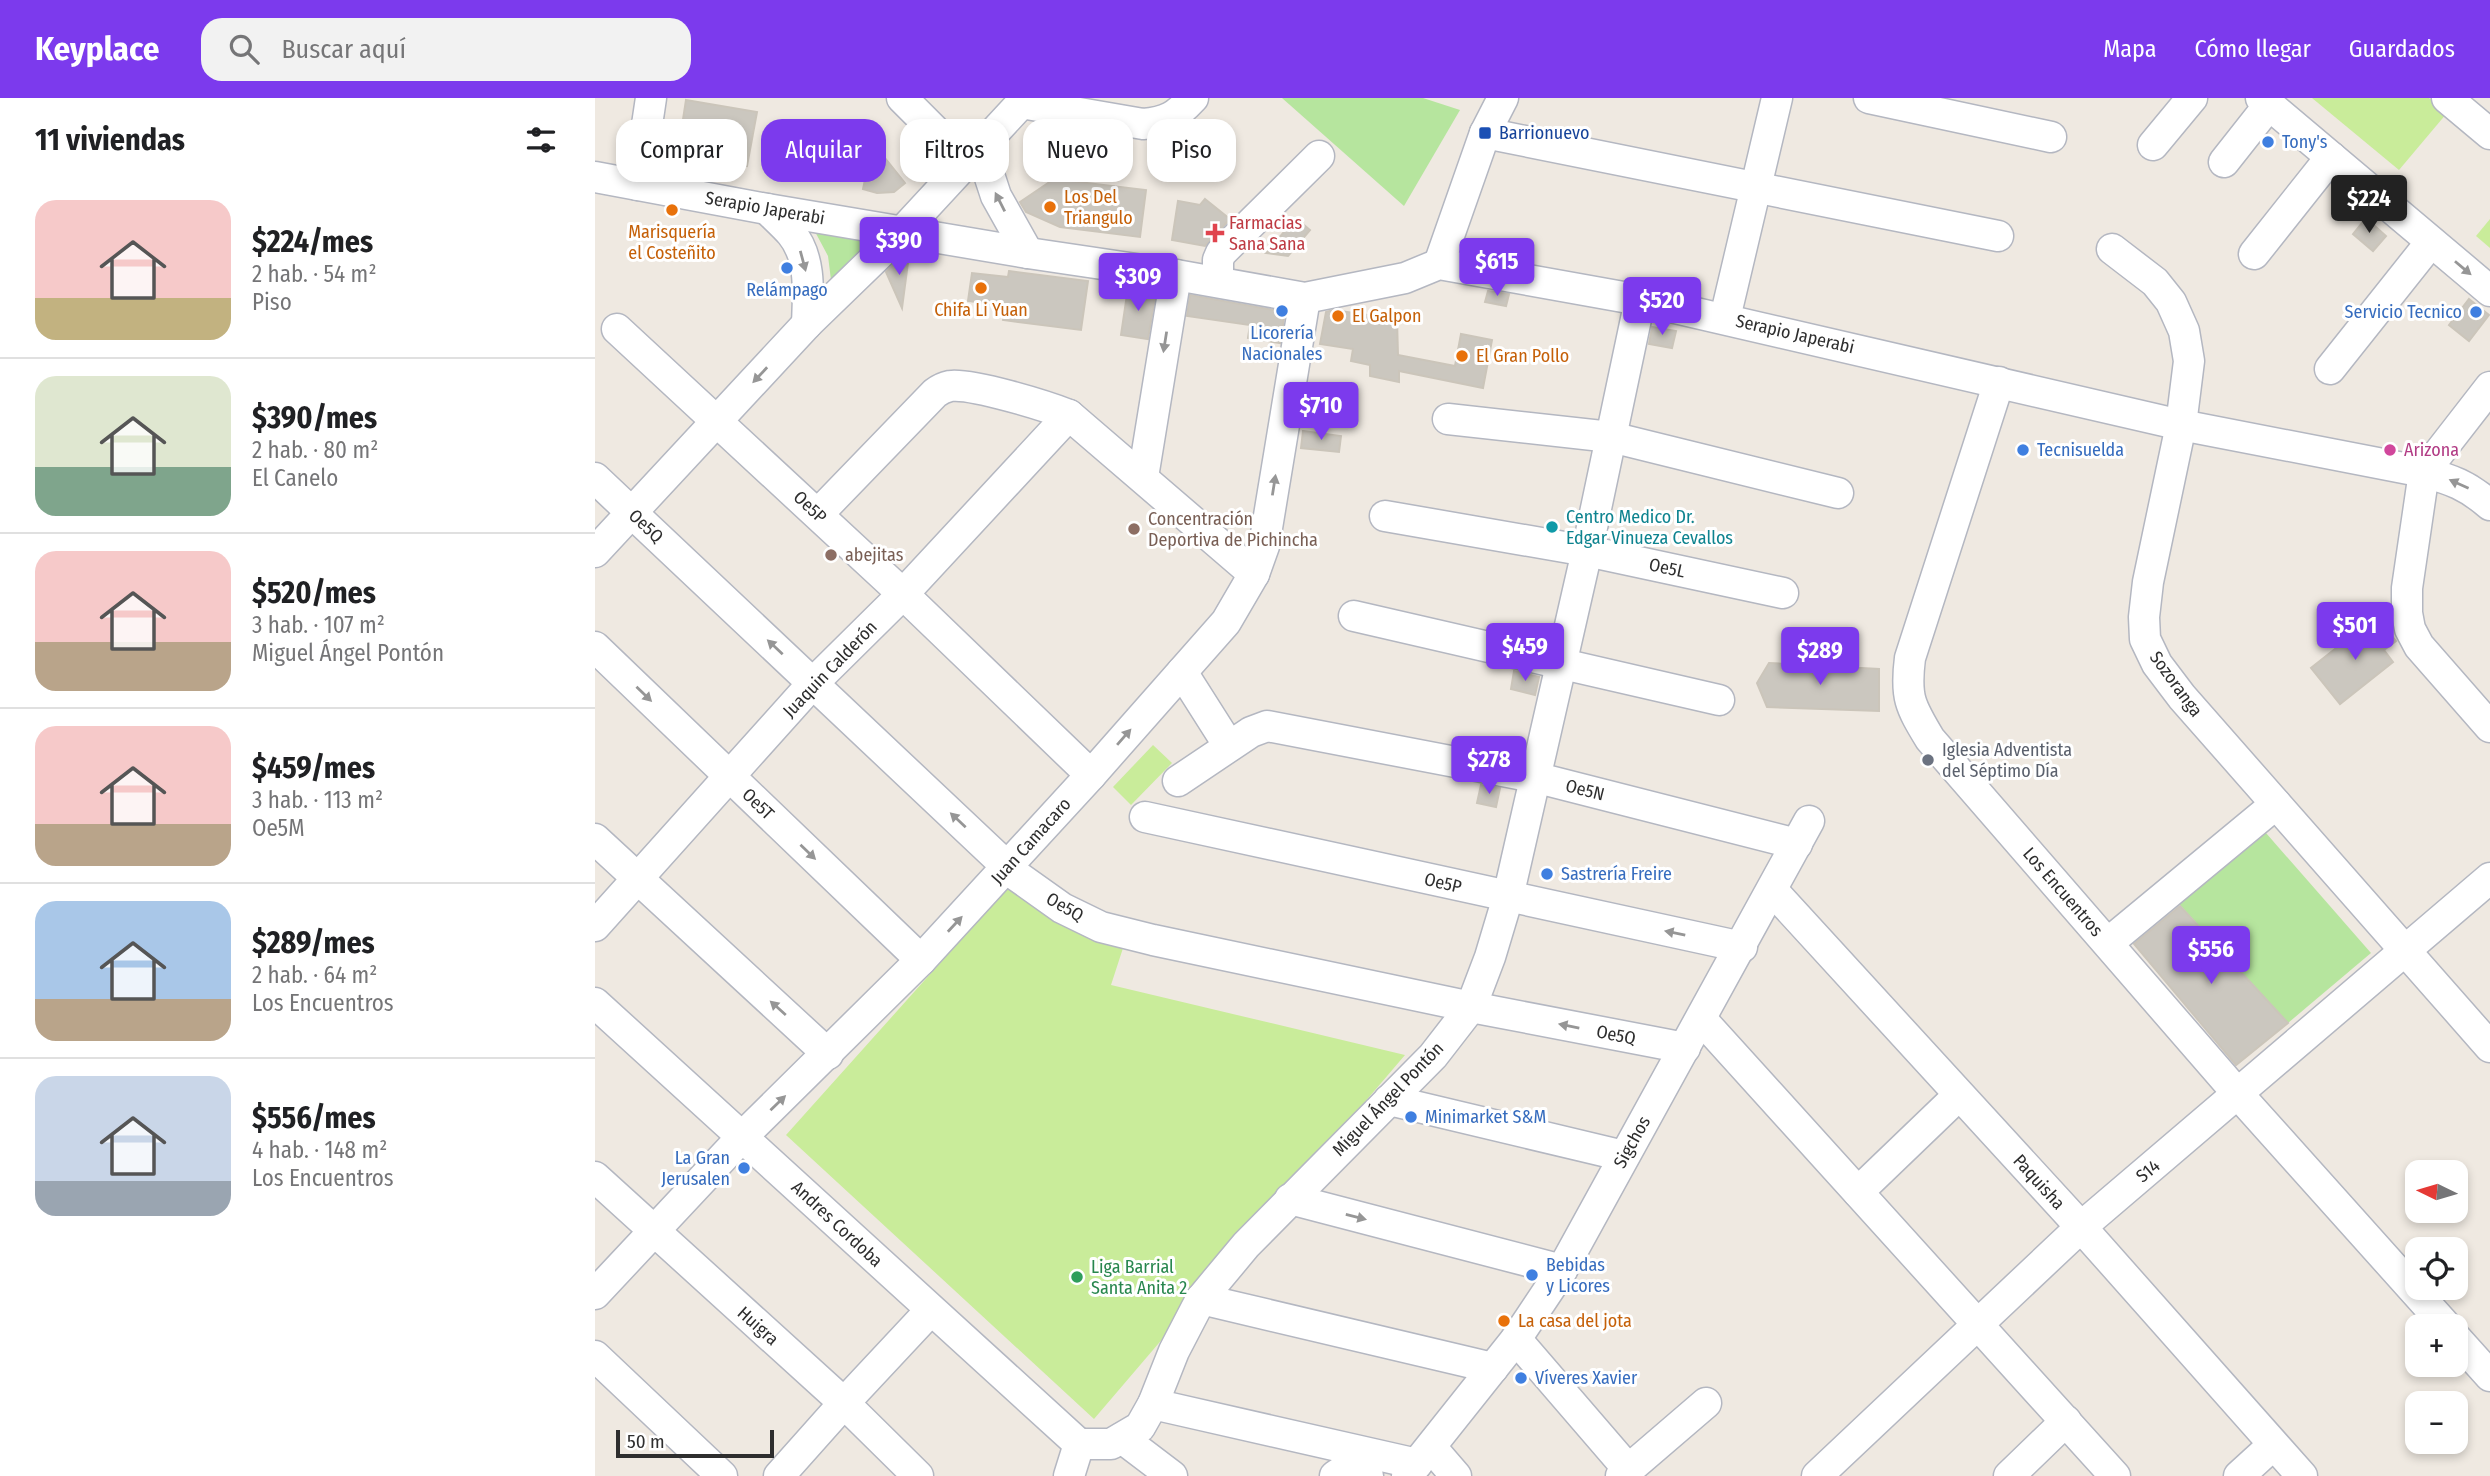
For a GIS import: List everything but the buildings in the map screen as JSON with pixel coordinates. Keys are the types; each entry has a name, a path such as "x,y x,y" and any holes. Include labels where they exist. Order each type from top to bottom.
{"street":[{"path":"638,185 651,98"},
{"path":"902,98 928,119"},
{"path":"1007,119 1024,101 1143,124 1161,122 1177,115 1193,98"},
{"path":"1439,264 1485,133 1503,98"},
{"path":"1725,318 1777,98"},
{"path":"1868,98 2051,137"},
{"path":"2153,145 2192,98"},
{"path":"2447,98 2490,134"},
{"path":"2224,162 2265,102 2490,291"},
{"path":"1485,133 1998,236"},
{"path":"1218,282 1218,260 1221,253 1319,156"},
{"path":"2254,254 2332,157"},
{"name":"Serapio Japerabi","path":"595,177 767,209 1305,298 1405,278 1439,264 1640,300 2181,425 2424,472 2470,488 2490,505"},
{"path":"595,552 807,324 902,232 948,182"},
{"path":"989,182 1028,253"},
{"path":"767,209 793,235 803,257 808,283 807,324"},
{"path":"2330,369 2431,242"},
{"name":"Sozoranga","path":"2112,249 2155,282 2171,302 2184,331 2189,361 2181,425 2148,582 2144,617 2145,639 2157,664 2182,697 2490,1047"},
{"path":"1143,477 1176,275"},
{"name":"Juan Camacaro","path":"595,1294 743,1136 921,960 1008,867 1226,622 1254,574 1264,546 1305,298"},
{"name":"Miguel Ángel Pontón","path":"1122,1438 1140,1427 1153,1405 1174,1351 1201,1299 1246,1245 1433,1056 1471,1007 1508,897 1587,551 1640,300"},
{"name":"Oe5P","path":"617,329 904,594 1091,775"},
{"name":"Los Encuentros","path":"1999,382 1910,658 1907,682 1911,708 1930,739 2238,1094 2435,1314"},
{"path":"818,514 935,393 948,386 966,386 1069,415 1254,574"},
{"path":"2490,387 2424,472 2407,589 2410,629 2419,646 2490,727"},
{"name":"Juaquin Calderón","path":"595,926 813,683 904,594 1069,415"},
{"path":"1448,419 1611,437 1838,493"},
{"name":"Oe5Q","path":"595,478 1008,867 1052,901 1101,927 1471,1007 1685,1048"},
{"name":"Oe5L","path":"1385,516 1587,551 1783,593"},
{"path":"1354,616 1719,700"},
{"name":"Oe5T","path":"595,647 921,960"},
{"path":"1182,671 1229,746"},
{"name":"Oe5N","path":"1178,781 1229,746 1267,726 1534,777 1803,833"},
{"path":"2108,943 2276,804"},
{"name":"Oe5P","path":"1145,817 1742,947"},
{"name":"Sigchos","path":"1418,1463 1516,1339 1562,1270 1803,833"},
{"path":"595,839 828,1054"},
{"name":"S14","path":"1833,1471 1978,1325 2081,1227 2490,878"},
{"name":"Paquisha","path":"1773,891 2081,1227 2302,1476"},
{"name":"Andres Cordoba","path":"595,1003 1079,1444"},
{"path":"1702,1020 2115,1476"},
{"path":"1858,1192 1959,1095"},
{"path":"1389,1100 1624,1156"},
{"name":"Huigra","path":"595,1177 843,1403 918,1476"},
{"path":"1290,1199 1562,1270"},
{"path":"1201,1299 1493,1368"},
{"path":"779,1476 930,1311"},
{"path":"1516,1339 1625,1473 1706,1403"},
{"path":"2468,1351 2490,1376"},
{"path":"595,1356 722,1476"},
{"path":"1153,1405 1418,1463 1456,1476"},
{"path":"2009,1476 2066,1421"},
{"path":"1069,1476 1079,1444 1111,1444 1122,1438 1172,1476"},
{"path":"2239,1476 2273,1445"},
{"path":"1335,1476 1341,1472 1369,1476"}],"green space":[{"path":"1282,98 1423,98 1460,110 1404,206"},
{"path":"2312,98 2429,98 2447,113 2399,170"},
{"path":"2490,219 2490,248 2476,236"},
{"path":"812,226 882,237 832,288 828,256"},
{"path":"1153,745 1172,763 1131,805 1113,787"},
{"path":"2266,833 2371,953 2288,1023 2179,904"},
{"name":"Liga Barrial Santa Anita 2","path":"1018,876 1124,945 1111,985 1405,1055 1094,1419 786,1135"}],"place":[{"name":"Barrionuevo","path":"1485,133"},
{"name":"Tony's","path":"2268,142"},
{"name":"Los Del Triangulo","path":"1050,207"},
{"name":"Marisquería el Costeñito","path":"672,210"},
{"name":"Farmacias Sana Sana","path":"1215,233"},
{"name":"Relámpago","path":"787,268"},
{"name":"Chifa Li Yuan","path":"981,288"},
{"name":"Licorería Nacionales","path":"1282,311"},
{"name":"Servicio Tecnico","path":"2476,312"},
{"name":"El Galpon","path":"1338,316"},
{"name":"El Gran Pollo","path":"1462,356"},
{"name":"Tecnisuelda","path":"2023,450"},
{"name":"Arizona","path":"2390,450"},
{"name":"Centro Medico Dr. Edgar Vinueza Cevallos","path":"1552,527"},
{"name":"Concentración Deportiva de Pichincha","path":"1134,529"},
{"name":"abejitas","path":"831,555"},
{"name":"Iglesia Adventista del Séptimo Día","path":"1928,760"},
{"name":"Sastrería Freire","path":"1547,874"},
{"name":"Minimarket S&M","path":"1411,1117"},
{"name":"La Gran Jerusalen","path":"744,1168"},
{"name":"Bebidas y Licores","path":"1532,1275"},
{"name":"Liga Barrial Santa Anita 2","path":"1077,1277"},
{"name":"La casa del jota","path":"1504,1321"},
{"name":"Víveres Xavier","path":"1521,1378"}]}
